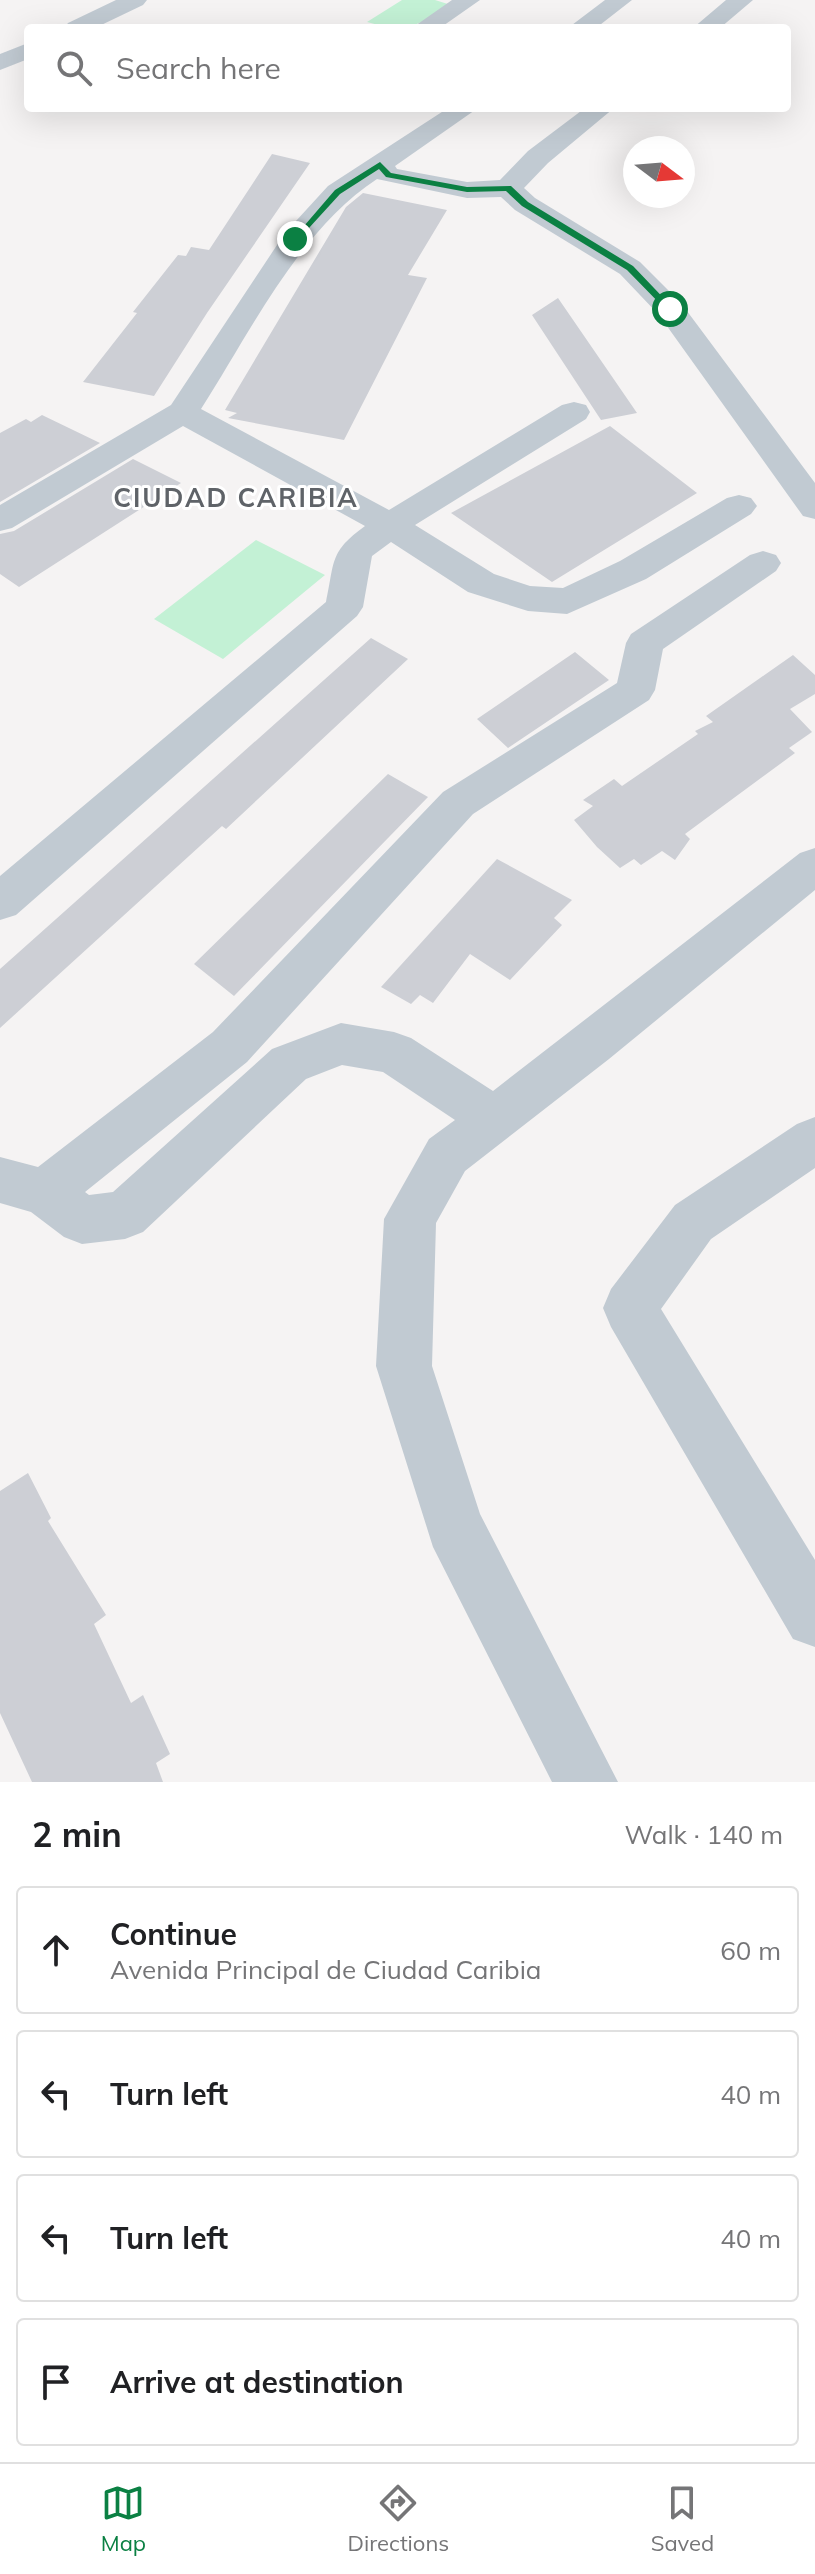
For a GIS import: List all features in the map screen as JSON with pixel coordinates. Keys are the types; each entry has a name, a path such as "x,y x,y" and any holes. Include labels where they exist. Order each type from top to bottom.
{"street":[{"path":"84,24 135,0"},
{"path":"430,24 468,0"},
{"path":"586,24 620,0"},
{"path":"710,24 741,0"},
{"path":"0,63 24,52"},
{"path":"0,520 183,412 295,239 338,192 380,165 448,112"},
{"path":"380,165 388,175 467,190 508,188 538,157 596,112"},
{"path":"508,188 525,204 630,268 670,309 815,508"},
{"path":"183,412 390,525 481,583 528,598 567,601 633,570 739,506"},
{"path":"0,902 344,607 355,551 390,525 574,412"},
{"path":"495,1119 394,1053 341,1044 289,1064 125,1215 82,1220 22,1187 230,1047 458,803 635,690 645,643 763,563"},
{"path":"586,1782 454,1526 404,1366 410,1219 447,1155 815,865"},
{"path":"815,1140 693,1222 630,1308 815,1617"}],"green space":[{"path":"402,0 435,0 451,5 416,24 367,22"},
{"path":"256,540 325,575 223,659 154,619"}],"building":[{"path":"272,154 310,163 154,396 83,382 178,255 186,256 191,247 209,250"},
{"path":"363,193 447,210 408,275 427,278 344,440 228,418 237,413 225,410 346,207"},
{"path":"558,298 637,413 601,420 532,315"},
{"path":"42,415 100,443 0,502 0,433 26,419 31,422"},
{"path":"610,426 697,493 552,582 451,513"},
{"path":"133,459 181,483 19,587 0,574 0,534 14,531"},
{"path":"371,638 408,659 226,829 222,826 0,1028 0,969"},
{"path":"575,652 609,680 508,748 477,719"},
{"path":"793,655 815,675 815,694 790,709 812,732 789,748 795,753 685,834 690,839 675,860 662,851 641,865 634,859 620,868 574,820 593,806 583,800 614,779 622,786 698,734 695,731 713,722 706,716"},
{"path":"388,774 428,797 234,996 194,964"},
{"path":"497,859 572,900 554,918 562,925 510,980 470,954 433,1003 420,995 411,1004 381,987"},
{"path":"28,1473 51,1518 48,1521 106,1615 94,1624 131,1703 143,1695 170,1754 156,1763 163,1782 32,1782 0,1713 0,1491"}],"district":[{"name":"CIUDAD CARIBIA","path":"236,498"}],"route":[{"path":"295,239 338,192 380,165 388,175 467,190 508,188 525,204 630,268 670,309"}]}
